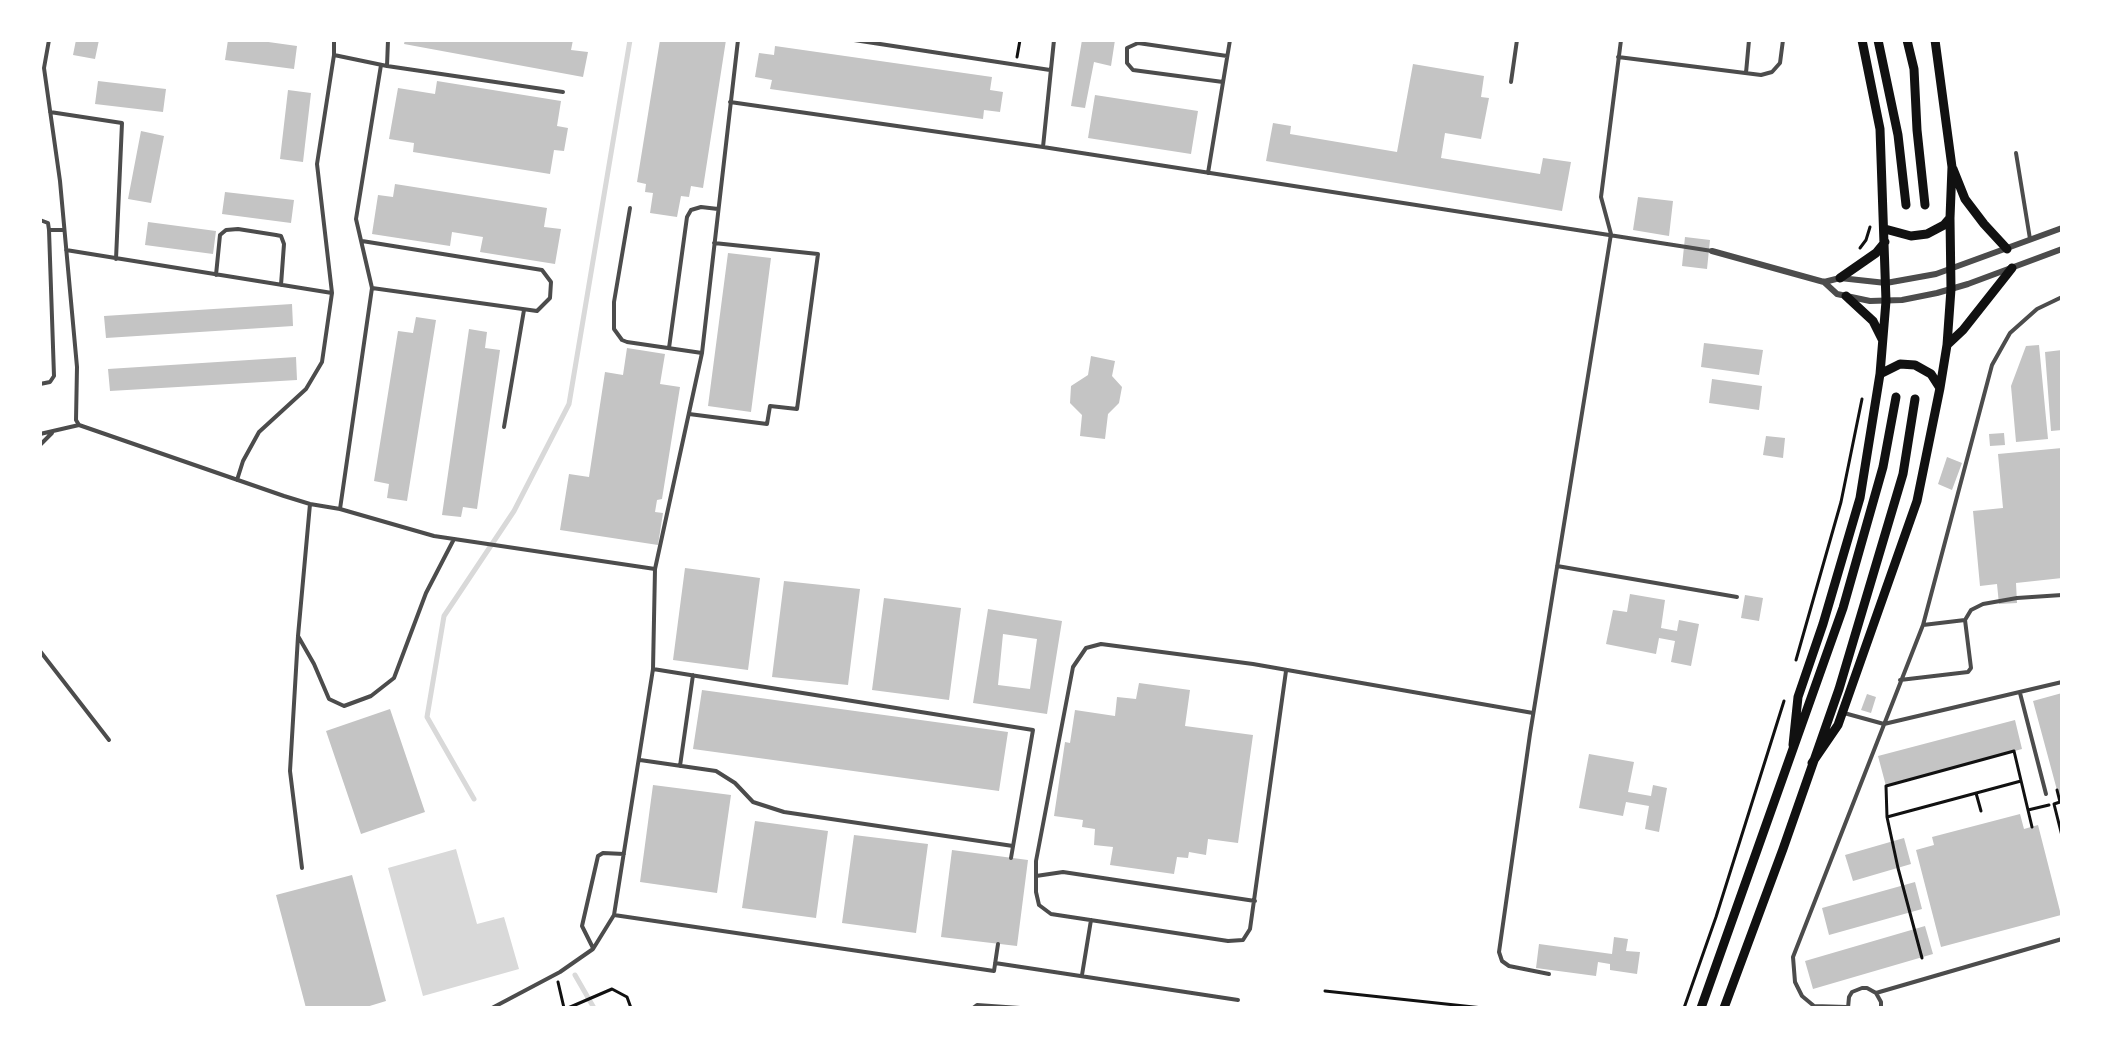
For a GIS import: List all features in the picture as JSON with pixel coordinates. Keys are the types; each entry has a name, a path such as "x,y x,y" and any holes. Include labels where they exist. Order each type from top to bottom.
{"main road":[{"path":"1793,744 1798,697 1860,498 1880,374 1886,284 1880,129 1862,40"},
{"path":"1878,40 1898,135 1906,205"},
{"path":"1907,40 1914,69 1917,130 1925,205"},
{"path":"1812,763 1843,713 1917,501 1940,388 1947,345 1951,289 1952,167 1935,40"},
{"path":"1952,167 1965,199 2007,249"},
{"path":"1885,229 1911,236 1927,234 1944,225 1950,218"},
{"path":"1840,278 1876,253 1885,242"},
{"path":"1947,345 1963,330 2012,268"},
{"path":"1846,296 1873,321 1883,341"},
{"path":"1880,374 1900,364 1915,365 1931,374 1940,388"},
{"path":"1701,1008 1843,608 1883,467 1896,397"},
{"path":"1724,1008 1839,689 1903,474 1915,399"}],"street":[{"path":"1824,282 1840,278 1886,284 1920,279 2061,228"},
{"path":"1712,251 1824,282 1837,294 1870,301 1886,301 1951,289 2061,249"}],"lane":[{"path":"49,40 44,68 64,230 77,367 76,420 80,425 310,504 340,509 434,536 655,569"},
{"path":"237,480 243,461 259,432 306,389 322,362 332,292 317,164 334,55 334,40"},
{"path":"387,66 388,40"},
{"path":"492,1008 555,975 593,949 614,915 653,669 655,569 702,353 738,40"},
{"path":"854,40 886,43 1050,70"},
{"path":"1043,147 1054,40"},
{"path":"1208,173 1230,40"},
{"path":"1511,82 1517,40"},
{"path":"1549,974 1509,966 1502,961 1499,952 1533,713 1611,234 1601,197 1621,40"},
{"path":"1746,73 1749,40"},
{"path":"1618,57 1761,75 1772,72 1780,63 1783,40"},
{"path":"1223,82 1133,70 1126,63 1128,48 1138,43 1227,56"},
{"path":"334,55 387,66 563,92"},
{"path":"340,509 372,288 356,219 381,65"},
{"path":"730,102 1043,147 1712,251"},
{"path":"50,112 122,123 116,259"},
{"path":"2016,153 2030,240"},
{"path":"669,348 687,217 691,210 701,207 718,209"},
{"path":"630,208 614,302 614,329 622,340 627,342 702,353"},
{"path":"40,220 48,223 49,230 54,376 50,382 40,384"},
{"path":"216,275 220,235 226,230 238,229 281,236 284,244 280,285"},
{"path":"49,230 64,230"},
{"path":"362,241 542,270 550,282 550,298 537,310 524,310 372,288"},
{"path":"689,414 767,424 770,406 797,409 818,254 714,243"},
{"path":"66,250 332,292"},
{"path":"1881,1008 1881,1002 1876,993 1867,988 1857,989 1849,997 1847,1007 1814,1006 1802,996 1795,982 1793,957 1923,625 1992,365 2010,333 2037,309 2061,297"},
{"path":"504,427 524,310"},
{"path":"40,434 80,425"},
{"path":"40,445 53,432"},
{"path":"302,868 290,771 298,636 310,504"},
{"path":"298,636 314,663 329,699 344,706 371,696 394,678 426,593 453,539"},
{"path":"1557,566 1737,597"},
{"path":"1900,680 1968,672 1972,663 1965,620 1971,610 1983,604 2017,598 2061,595"},
{"path":"1923,625 1965,620"},
{"path":"1286,671 1255,901 1250,928 1243,940 1228,941 1051,914 1039,905 1036,892 1036,861 1073,667 1086,648 1101,644 1253,664 1533,713"},
{"path":"40,651 109,740"},
{"path":"653,669 1033,730 1011,858"},
{"path":"680,766 693,675"},
{"path":"1843,713 1884,724 2061,682"},
{"path":"2020,693 2046,794"},
{"path":"640,760 716,771 735,783 753,802 784,812 1013,846"},
{"path":"593,949 582,926 598,856 603,853 624,855"},
{"path":"1036,876 1063,872 1255,901"},
{"path":"614,915 994,971 998,944"},
{"path":"1082,975 1091,919"},
{"path":"1876,993 2061,939"},
{"path":"995,963 1238,1000"},
{"path":"973,1008 977,1005 1020,1008"}],"path":[{"path":"1016,65 1020,40"},
{"path":"1857,251 1866,240 1872,222"},
{"path":"1796,661 1841,502 1862,395"},
{"path":"1684,1008 1786,694"},
{"path":"1922,958 1887,817 1886,786 2014,752 2032,827"},
{"path":"2028,810 2060,802 2054,779"},
{"path":"1887,817 2021,781"},
{"path":"1976,793 1982,811"},
{"path":"2054,804 2061,836"},
{"path":"555,975 566,1008 612,989 627,997 631,1008"},
{"path":"1325,990 1483,1008"}],"shaded area":[{"path":"456,849 477,924 504,917 519,969 423,996 388,868"}],"building":[{"path":"76,40 99,40 95,59 73,55"},
{"path":"228,40 254,40 297,46 294,69 225,60"},
{"path":"405,40 573,40 571,50 588,52 583,77 404,44"},
{"path":"660,40 726,40 703,188 691,186 689,197 681,196 677,217 650,213 653,193 645,192 646,184 637,182"},
{"path":"1082,40 1115,40 1111,66 1094,62 1085,108 1071,106"},
{"path":"775,46 992,77 990,90 1003,92 1000,112 984,110 983,119 770,89 772,80 755,77 759,53 774,55"},
{"path":"1413,64 1484,76 1481,97 1489,98 1481,139 1445,133 1441,158 1540,174 1543,158 1571,162 1562,211 1266,161 1273,123 1291,126 1290,134 1397,152"},
{"path":"98,81 166,89 163,112 95,104"},
{"path":"437,81 561,101 557,126 568,128 564,151 554,150 550,174 413,152 414,143 389,139 398,88 435,94"},
{"path":"288,90 311,93 303,162 280,159"},
{"path":"1095,95 1198,111 1191,154 1088,138"},
{"path":"141,131 164,136 151,203 128,199"},
{"path":"395,184 547,208 544,227 561,229 555,264 480,252 483,237 452,232 450,246 372,234 378,195 393,197"},
{"path":"225,192 294,200 291,223 222,214"},
{"path":"1638,197 1673,201 1669,236 1633,230"},
{"path":"148,222 216,231 213,254 145,245"},
{"path":"1685,237 1710,240 1707,269 1682,266"},
{"path":"728,253 771,258 751,412 708,406"},
{"path":"292,304 293,326 106,338 104,316"},
{"path":"416,317 436,320 407,501 387,498 389,484 374,481 398,331 413,333"},
{"path":"469,329 487,332 485,348 500,350 477,509 463,507 461,517 442,515"},
{"path":"1704,343 1763,350 1759,375 1701,367"},
{"path":"2039,345 2048,439 2016,442 2011,386 2026,346"},
{"path":"627,348 665,354 660,384 680,387 662,499 657,500 655,512 663,513 658,545 560,530 569,474 589,477 605,372 623,375"},
{"path":"2062,350 2062,430 2051,431 2045,352"},
{"path":"1091,356 1115,361 1112,376 1122,387 1119,403 1108,414 1105,439 1080,436 1082,415 1070,403 1071,386 1088,375"},
{"path":"296,357 297,380 110,391 108,369"},
{"path":"1712,379 1762,386 1759,410 1709,403"},
{"path":"2004,433 2005,445 1990,446 1989,434"},
{"path":"1766,436 1785,438 1783,458 1763,455"},
{"path":"2062,448 2062,578 2016,583 2017,603 1999,604 1997,584 1980,586 1973,511 2003,508 1998,454"},
{"path":"1947,457 1962,463 1952,490 1938,484"},
{"path":"685,568 760,578 748,670 673,660"},
{"path":"784,581 860,589 848,685 772,677"},
{"path":"1630,594 1665,600 1661,628 1677,631 1679,620 1699,624 1691,666 1671,662 1675,641 1659,638 1656,654 1606,644 1613,610 1627,612"},
{"path":"1745,595 1763,598 1759,621 1741,618"},
{"path":"884,598 961,608 949,700 872,690"},
{"path":"988,609 1062,621 1047,714 973,703","holes":["1003,634 1037,639 1030,689 998,685"]},
{"path":"1139,683 1190,690 1185,726 1253,735 1238,843 1208,839 1206,855 1189,852 1188,858 1177,857 1174,874 1110,865 1113,847 1094,845 1095,829 1082,827 1083,820 1054,816 1065,742 1070,743 1075,710 1115,716 1117,697 1136,699"},
{"path":"702,690 1008,732 999,791 693,749"},
{"path":"2062,693 2062,805 2061,805 2033,701"},
{"path":"1867,694 1876,697 1871,713 1861,710"},
{"path":"390,709 425,812 361,834 326,731"},
{"path":"2015,720 2022,749 1886,786 1878,756"},
{"path":"1589,754 1634,762 1628,792 1651,796 1653,785 1667,788 1659,832 1645,829 1649,806 1626,802 1623,816 1579,808"},
{"path":"653,785 731,795 717,893 640,882"},
{"path":"2020,814 2024,829 2038,825 2061,915 1941,947 1916,850 1934,845 1932,837"},
{"path":"755,821 828,831 816,918 742,908"},
{"path":"854,835 928,844 916,933 842,923"},
{"path":"1904,838 1911,864 1853,881 1845,855"},
{"path":"952,850 1028,860 1017,946 941,937"},
{"path":"352,875 386,1001 363,1008 306,1008 276,895"},
{"path":"1915,882 1922,909 1829,935 1822,908"},
{"path":"1925,926 1933,954 1813,989 1805,961"},
{"path":"1614,937 1628,939 1626,951 1640,952 1637,974 1610,970 1610,964 1598,962 1596,976 1536,968 1539,944 1612,954"}],"waterway":[{"path":"474,799 427,717 444,616 514,511 569,404 630,40"},
{"path":"575,975 594,1008"}]}
